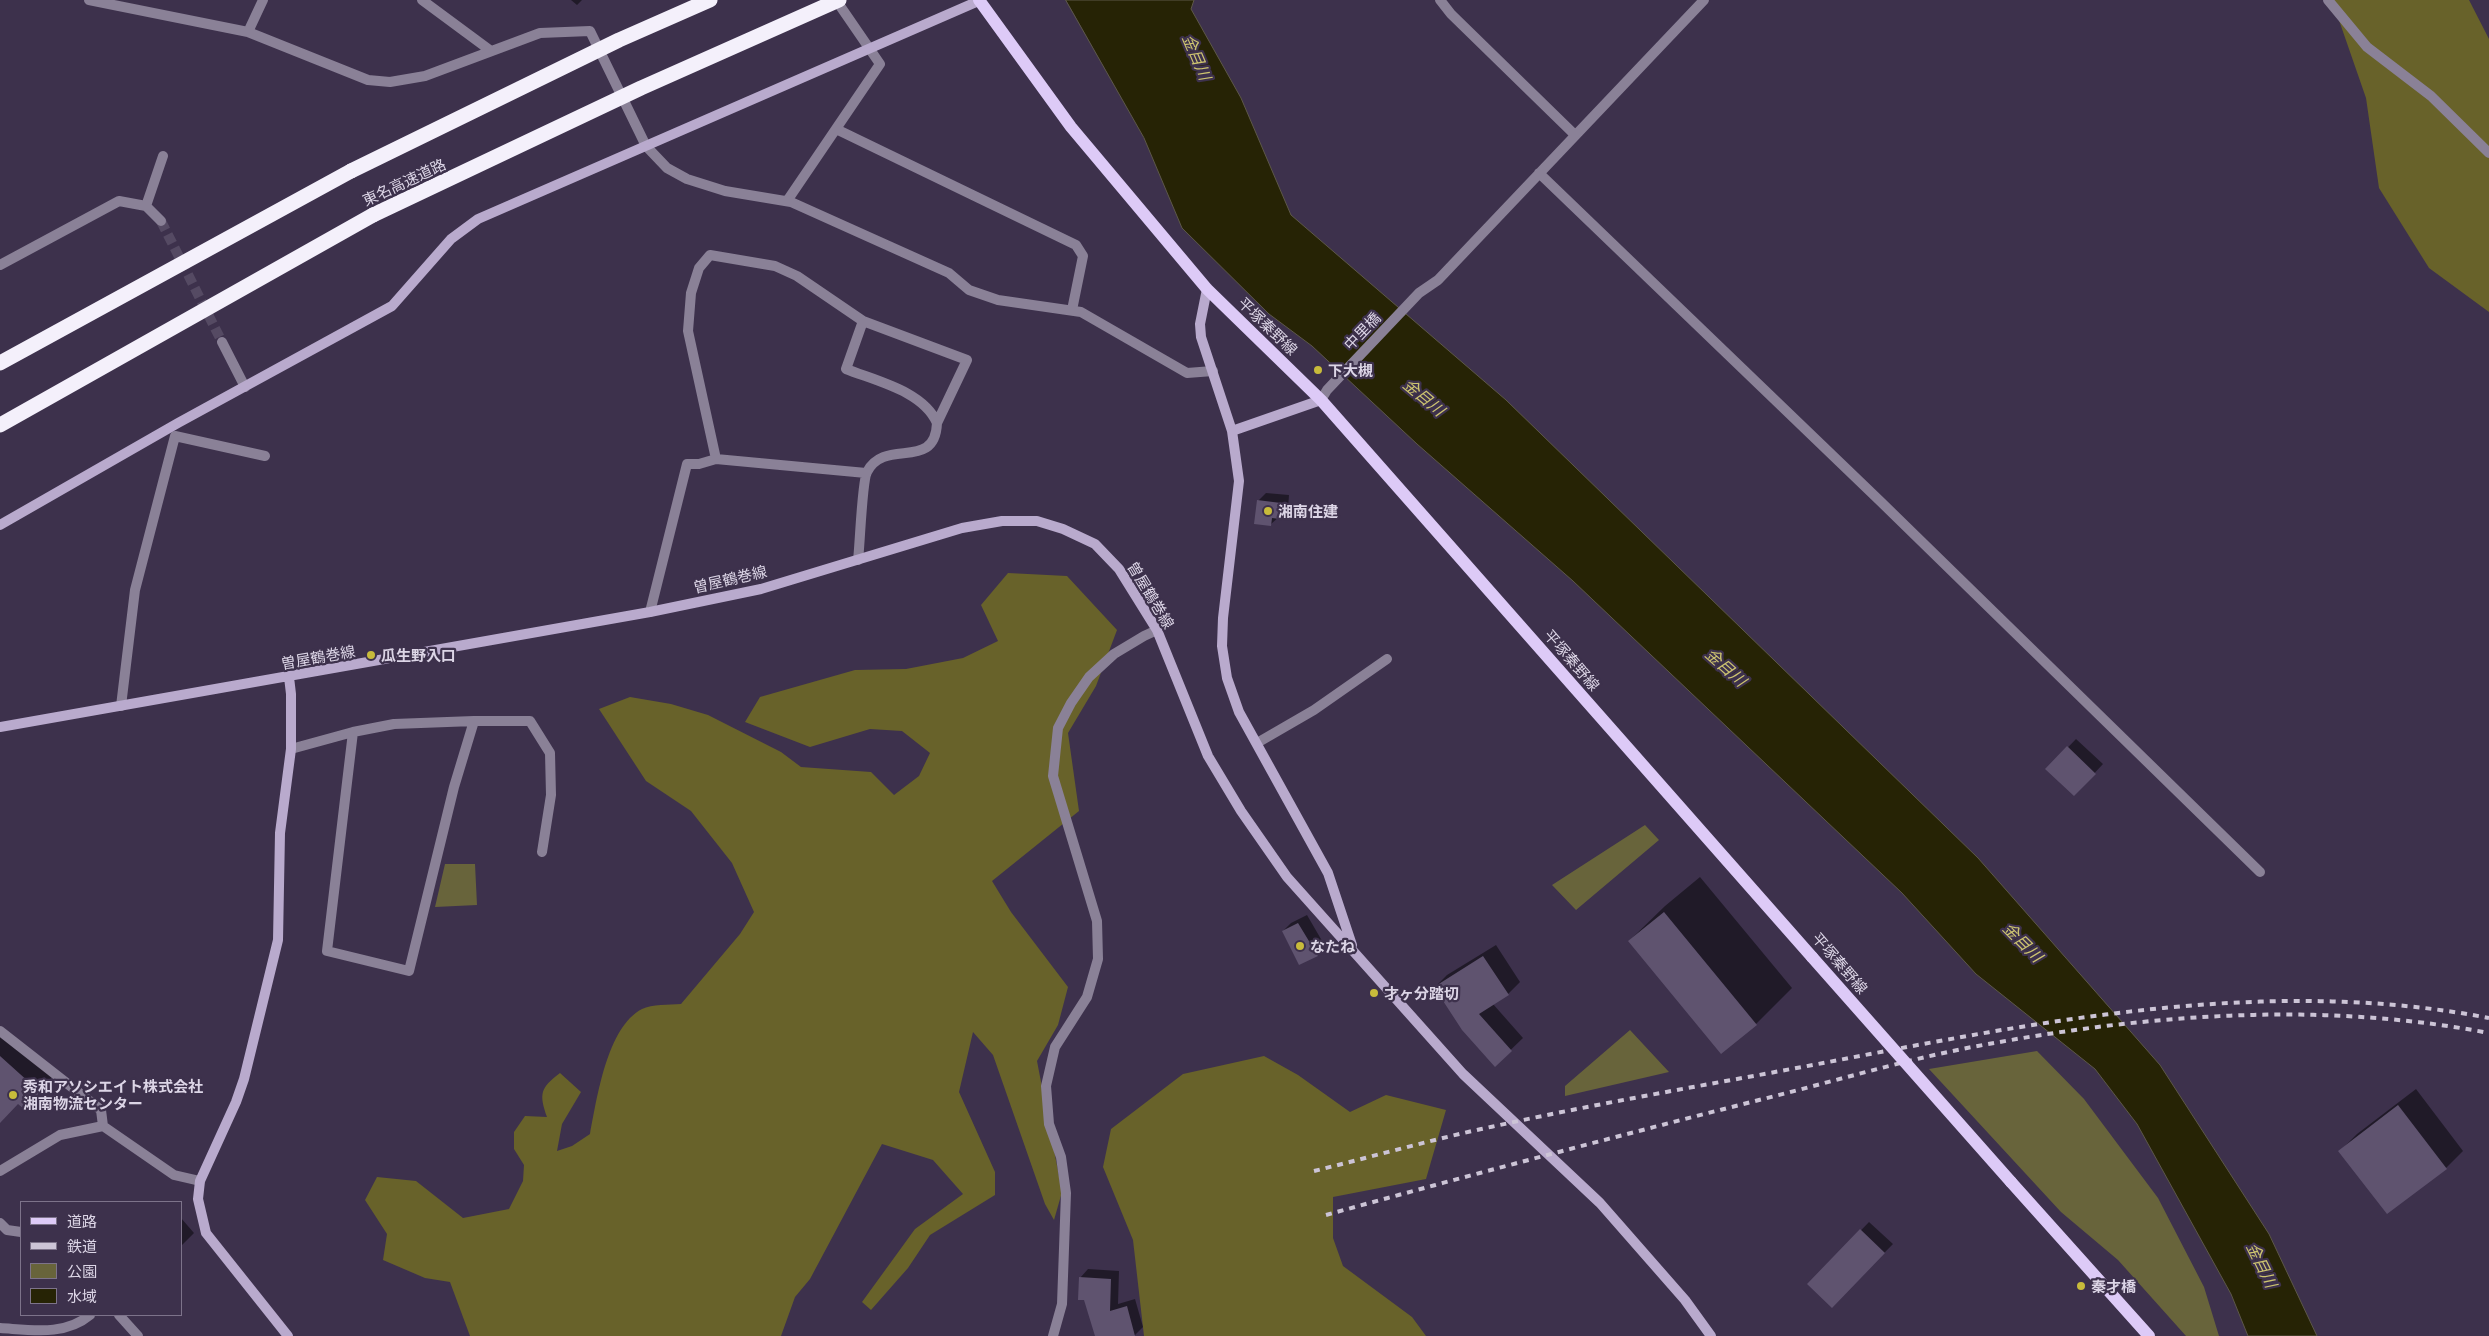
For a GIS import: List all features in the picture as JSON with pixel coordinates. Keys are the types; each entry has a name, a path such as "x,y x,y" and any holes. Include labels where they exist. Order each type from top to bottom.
{"highway":[{"path":"0,363 350,171 610,44 710,0"},
{"name":"東名高速道路","path":"0,424 373,216 641,88 837,0"}],"main road":[{"path":"0,525 178,423 392,306 451,239 478,219 979,0"},
{"name":"平塚秦野線","path":"979,0 1071,127 1207,290 1263,344 1324,395 1812,957 2148,1336"},
{"path":"1207,290 1200,324 1201,337 1232,432 1239,481 1223,618 1222,646 1227,678 1239,712 1328,873 1353,949"},
{"path":"1232,432 1324,395"},
{"name":"曽屋鶴巻線","path":"0,727 650,612 761,589 962,528 1002,521 1037,521 1063,529 1095,544 1120,569 1157,630 1208,756 1241,811 1287,877 1463,1074 1600,1203 1685,1300 1710,1336"},
{"path":"288,1336 206,1233 198,1199 200,1182 236,1102 244,1079 272,970 278,932 282,804 291,749 291,694 289,677"}],"street":[{"path":"89,0 248,32 368,80 390,82 425,76 540,33 590,31 646,146 667,168 687,179 725,191 787,201 838,221 949,273 969,290 998,300 1081,312 1187,373 1213,372"},
{"path":"248,32 263,0"},
{"path":"422,0 491,51"},
{"path":"787,201 880,64 837,0"},
{"path":"1440,0 1451,14 1574,136"},
{"name":"中里橋","path":"1324,395 1419,293 1438,280 1704,0"},
{"path":"2328,0 2367,47 2431,96 2489,153"},
{"path":"836,129 1076,245 1083,256 1072,310"},
{"path":"146,206 163,156"},
{"path":"1539,173 1880,501 2260,872"},
{"path":"0,265 119,201 146,206 160,221"},
{"path":"716,459 688,331 692,293 699,268 710,255 775,266 797,276 863,321 967,360 937,423 936,435 930,445 922,451 893,453 877,458 866,473 858,560"},
{"path":"863,321 846,369 904,392 932,411 937,423"},
{"path":"222,342 245,387"},
{"path":"121,706 135,590 178,423"},
{"path":"176,436 265,456"},
{"path":"650,612 687,464 699,464 716,459 866,473"},
{"path":"1053,1336 1062,1304 1066,1192 1061,1157 1049,1124 1046,1086 1055,1047 1087,997 1098,959 1097,921 1053,776 1058,728 1071,703 1089,677 1114,654 1157,630"},
{"path":"1257,743 1314,710 1387,659"},
{"path":"291,749 353,732 394,724 474,721 530,722 550,753 551,795 542,852"},
{"path":"353,732 328,951 409,970 454,788 474,721"},
{"path":"0,1031 101,1110 103,1126"},
{"path":"0,1171 60,1135 103,1126 174,1175 200,1182"},
{"path":"0,1223 7,1230 20,1232"},
{"path":"0,1328 60,1330 79,1325 89,1316"},
{"path":"120,1316 138,1336"}],"green space":[{"path":"1645,825 1659,840 1576,910 1552,885"},
{"path":"445,864 475,864 477,905 435,907"},
{"path":"1630,1030 1669,1072 1565,1096 1565,1086"},
{"path":"2037,1051 2084,1099 2158,1198 2204,1287 2219,1336 2186,1336 2118,1260 2061,1212 1929,1069"}],"shaded area":[{"path":"2332,0 2469,0 2489,39 2489,312 2429,268 2379,188 2366,98"},
{"path":"1008,573 1067,576 1117,630 1096,686 1068,733 1079,811 992,881 1011,912 1068,987 1058,1025 1037,1061 1062,1192 1054,1220 1045,1204 993,1055 973,1032 959,1092 995,1172 995,1195 930,1235 908,1268 871,1310 862,1302 915,1229 963,1194 933,1160 882,1144 810,1279 795,1297 781,1336 470,1336 450,1282 425,1278 383,1260 387,1234 365,1200 377,1177 416,1181 463,1218 509,1209 523,1181 524,1165 514,1149 514,1132 525,1116 547,1117 542,1097 548,1083 560,1073 581,1092 562,1124 557,1151 572,1146 590,1134 600,1083 612,1047 620,1031 630,1018 646,1007 681,1004 740,934 754,912 732,863 691,811 646,781 599,709 630,697 671,704 708,715 781,752 801,767 871,772 894,795 919,776 930,753 902,731 870,729 810,747 745,722 760,697 855,670 906,669 963,658 998,641 981,605"},
{"path":"1264,1056 1298,1075 1350,1112 1386,1095 1446,1110 1426,1179 1333,1197 1333,1238 1343,1266 1412,1317 1426,1336 1144,1336 1133,1240 1103,1167 1111,1129 1183,1074"}],"water":[{"name":"金目川","path":"1066,0 1194,0 1191,9 1241,98 1291,215 1506,400 1978,858 2160,1065 2269,1234 2317,1336 2248,1336 2231,1294 2137,1124 2095,1069 1976,974 1902,893 1573,581 1417,444 1312,346 1269,314 1182,228 1144,138"}],"building":[{"name":"湘南住建","path":"1257,500 1281,503 1280,519 1272,518 1271,526 1254,524"},
{"path":"2067,746 2096,774 2074,796 2045,769"},
{"path":"1664,912 1757,1025 1721,1054 1628,941"},
{"name":"なたね","path":"1298,923 1318,956 1299,965 1282,931"},
{"path":"1483,956 1509,995 1479,1014 1512,1051 1495,1067 1462,1030 1434,987"},
{"name":"秀和アソシエイト株式会社 湘南物流センター","path":"0,1056 40,1092 24,1109 18,1104 0,1123"},
{"path":"2398,1105 2447,1169 2387,1214 2338,1151"},
{"path":"1860,1229 1885,1253 1832,1308 1807,1284"},
{"path":"1079,1277 1111,1279 1110,1311 1127,1306 1135,1336 1095,1336 1084,1300 1078,1300"}],"tunnel":[{"path":"161,221 222,342"}],"railway":[{"path":"1314,1171 1500,1125 1579,1109 1984,1033 2152,1009 2236,1003 2321,1001 2405,1006 2489,1018"},
{"path":"1326,1215 1542,1156 1889,1066 1967,1048 2032,1037 2162,1020 2293,1015 2359,1017 2424,1023 2489,1033"}],"place":[{"name":"下大槻","path":"1318,370"},
{"name":"湘南住建","path":"1268,511"},
{"name":"瓜生野入口","path":"371,655"},
{"name":"なたね","path":"1300,946"},
{"name":"才ヶ分踏切","path":"1374,993"},
{"name":"秀和アソシエイト株式会社 湘南物流センター","path":"13,1095"},
{"name":"秦才橋","path":"2081,1286"}]}
